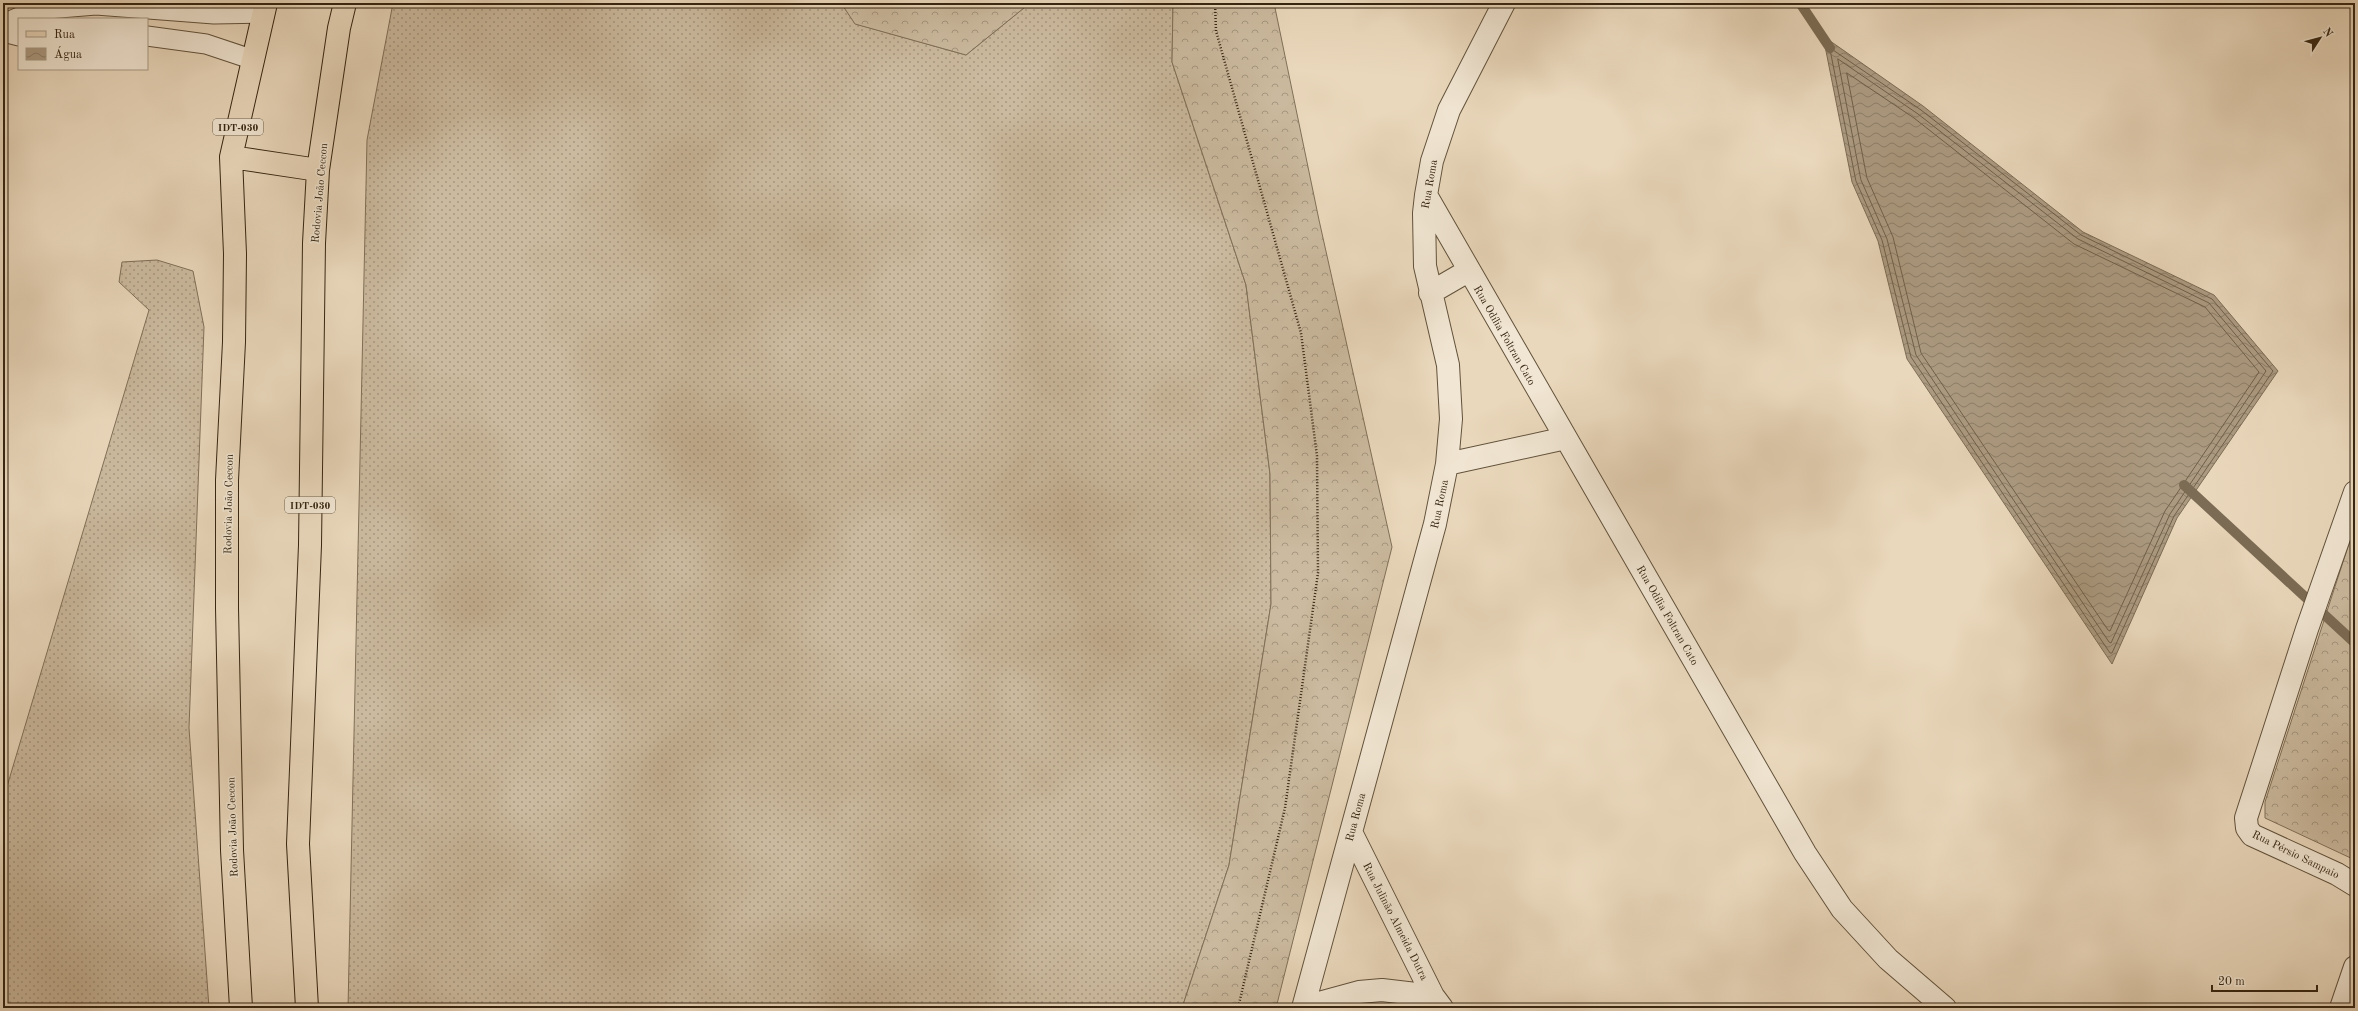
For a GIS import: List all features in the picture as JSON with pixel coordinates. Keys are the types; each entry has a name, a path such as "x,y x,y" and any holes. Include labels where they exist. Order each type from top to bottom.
{"main road":[{"name":"Rodovia João Ceccon","path":"307,1008 298,844 310,545 314,243 318,170 339,28 345,3"},
{"name":"Rodovia João Ceccon","path":"242,1008 232,850 227,608 228,480 234,342 235,254 231,157 254,60 264,8"},
{"path":"231,157 318,170"}],"street":[{"name":"Rua Roma","path":"1303,1007 1435,524 1448,464 1451,419 1448,365 1425,266 1424,213 1432,161 1449,110 1504,3"},
{"name":"Rua Odília Foltran Cato","path":"1426,195 1468,271 1805,853 1842,909 1888,959 1945,1008"},
{"path":"1430,292 1468,271"},
{"path":"1448,464 1566,438"},
{"name":"Rua Pérsio Sampaio","path":"2355,492 2307,629 2246,818 2247,828 2252,835 2337,874 2355,885"},
{"name":"Rua Julinão Almeida Dutra","path":"1351,832 1438,1002"},
{"path":"2341,1008 2355,967"},
{"path":"1303,1007 1359,992 1382,990 1438,1002"}],"lane":[{"path":"3,24 35,10 96,5 214,14 264,8"},
{"path":"3,32 18,36"},
{"path":"148,36 206,44 254,60"}],"path":[{"path":"1215,3 1216,31 1301,333 1317,456 1318,573 1285,808 1238,1008"}],"green space":[{"path":"393,3 841,3 856,24 966,55 1030,3 1173,3 1172,62 1246,285 1270,474 1271,604 1229,865 1182,1008 348,1008 367,140"},
{"path":"841,3 1030,3 966,55 855,24"},
{"path":"1173,3 1274,3 1319,220 1392,547 1276,1008 1182,1008 1229,865 1271,604 1270,474 1246,285 1172,62"},
{"path":"157,260 193,271 204,327 189,728 209,1008 3,1008 3,800 149,310 119,282 122,262"},
{"path":"2355,525 2355,860 2265,818 2265,802"}],"water":[{"path":"1823,36 1923,106 2083,232 2214,295 2278,371 2177,518 2112,664 1907,359 1878,241 1852,182"}],"waterway":[{"path":"1800,3 1830,48"},
{"path":"2184,485 2355,643"}]}
